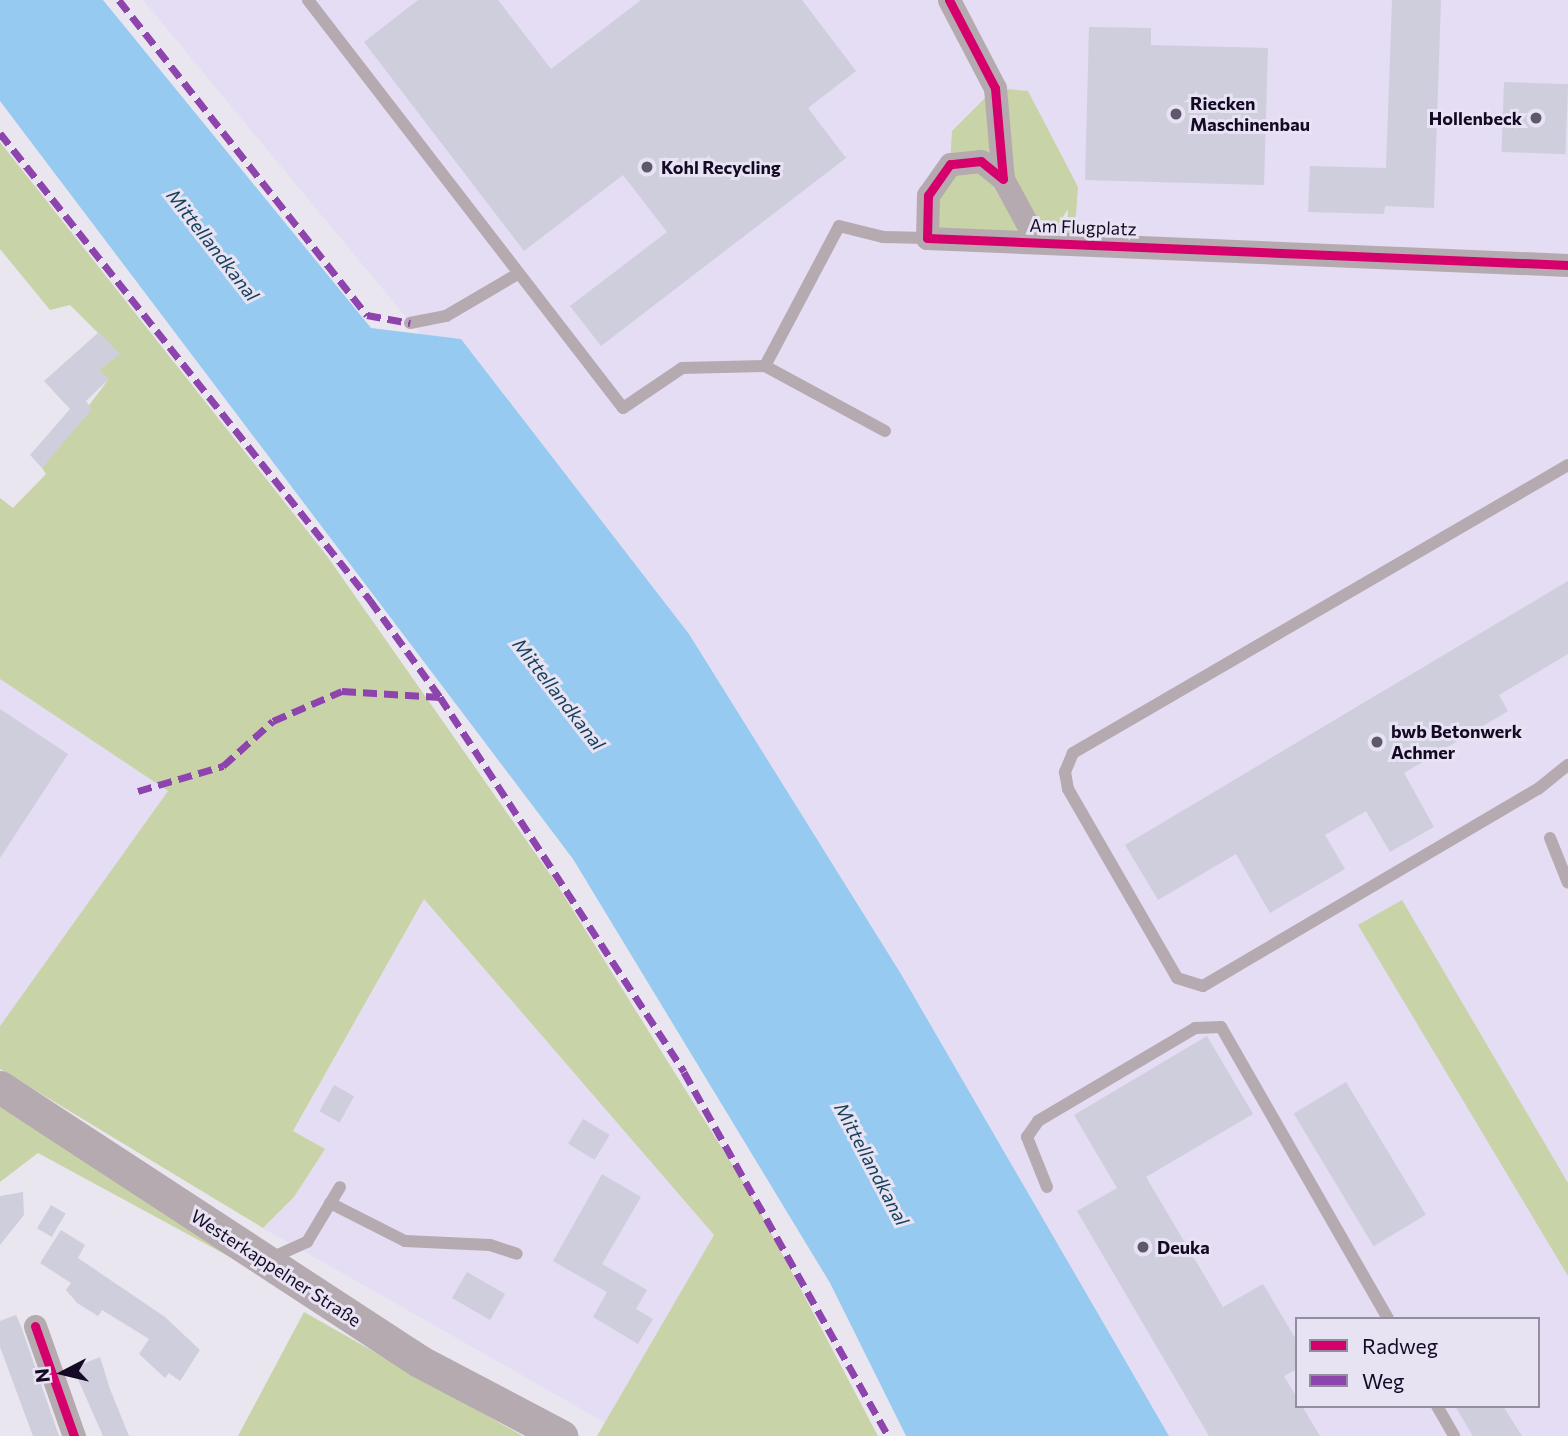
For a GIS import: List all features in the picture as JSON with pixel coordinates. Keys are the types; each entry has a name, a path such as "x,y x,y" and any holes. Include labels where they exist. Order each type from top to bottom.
{"main road":[{"name":"Westerkappelner Straße","path":"0,1087 516,1426 561,1436"}],"street":[{"name":"Am Flugplatz","path":"949,0 995,88 1003,179 1036,240"},
{"path":"928,238 928,195 950,164 981,161 1003,179"},
{"name":"Am Flugplatz","path":"928,238 1036,240 1568,265"},
{"path":"36,1326 74,1436"}],"lane":[{"path":"308,0 516,275 623,408 682,368 765,366 885,431"},
{"path":"765,366 839,226 883,237 928,238"},
{"path":"410,323 446,316 516,275"},
{"path":"1568,465 1073,754 1066,772 1068,789 1177,978 1203,986 1538,789 1568,765"},
{"path":"1550,838 1568,883"},
{"path":"1047,1187 1027,1137 1038,1121 1195,1028 1221,1027 1387,1317"},
{"path":"265,1261 307,1242 340,1186"},
{"path":"330,1203 405,1241 490,1245 516,1254"},
{"path":"1438,1408 1454,1436"}],"shaded area":[{"path":"143,0 1568,0 1568,1436 1169,1436 901,974 689,634 461,339 421,335"},
{"path":"0,679 168,791 0,1026"},
{"path":"424,899 714,1235 606,1423 263,1228 294,1197 324,1149 293,1132"}],"green space":[{"path":"995,88 1028,91 1078,187 1074,242 927,238 928,195 950,164 952,131"},
{"path":"0,142 327,556 554,880 750,1193 878,1436 597,1436 714,1235 424,899 293,1131 325,1149 294,1197 263,1228 0,1069 0,1026 168,791 0,679 0,498 13,508 46,474 42,468 108,380 99,370 119,354 70,305 50,310 0,249"},
{"path":"1402,900 1568,1183 1568,1276 1358,925"},
{"path":"0,1107 274,1281 38,1153 0,1182"},
{"path":"304,1312 523,1436 238,1436"}],"water":[{"name":"Mittellandkanal","path":"0,0 103,0 371,328 461,339 689,634 901,974 1169,1436 906,1436 830,1283 573,859 0,101"}],"building":[{"name":"Kohl Recycling","path":"418,0 498,0 551,69 641,0 802,0 856,71 808,108 846,158 601,346 570,306 667,232 623,175 524,251 364,42"},
{"path":"1392,0 1441,0 1434,208 1385,206 1384,214 1308,212 1310,166 1386,168"},
{"name":"Riecken Maschinenbau","path":"1089,27 1151,28 1151,45 1268,48 1264,185 1085,180"},
{"name":"Hollenbeck","path":"1504,82 1568,84 1566,154 1502,152"},
{"path":"99,332 120,354 99,370 109,379 86,401 92,409 42,468 30,455 70,409 44,381"},
{"name":"bwb Betonwerk Achmer","path":"1568,581 1568,654 1499,695 1508,711 1404,773 1434,827 1390,852 1366,811 1325,835 1345,869 1270,913 1236,854 1158,900 1125,845"},
{"path":"0,709 68,754 0,858"},
{"name":"Deuka","path":"1207,1036 1253,1114 1146,1177 1223,1307 1263,1284 1295,1338 1295,1370 1284,1376 1295,1394 1295,1408 1303,1408 1320,1436 1209,1436 1077,1211 1117,1188 1074,1115"},
{"path":"1346,1082 1426,1215 1374,1246 1294,1113"},
{"path":"334,1085 354,1096 340,1122 319,1111"},
{"path":"583,1119 610,1135 595,1160 568,1144"},
{"path":"602,1174 641,1197 602,1264 647,1290 636,1309 653,1319 638,1344 593,1317 607,1292 553,1261"},
{"path":"23,1192 24,1215 0,1245 0,1196"},
{"path":"51,1205 66,1214 52,1237 37,1228"},
{"path":"61,1230 85,1245 78,1258 165,1317 200,1350 180,1381 169,1373 165,1378 139,1354 149,1339 102,1310 98,1316 77,1303 66,1290 71,1283 40,1263"},
{"path":"467,1272 505,1294 490,1320 452,1298"},
{"path":"16,1315 59,1436 33,1436 0,1347 0,1321"},
{"path":"100,1357 129,1436 103,1436 73,1368"},
{"path":"1456,1408 1504,1408 1522,1436 1473,1436"}],"marked path":[{"path":"119,0 367,315 410,323"},
{"path":"0,133 370,600 440,697 684,1072 888,1436"},
{"path":"138,791 223,766 273,721 342,691 440,697"}],"cycle path":[{"path":"949,0 995,88 1003,179 981,161 950,164 928,195 927,238 1568,265"},
{"path":"35,1326 74,1436"}],"place":[{"name":"Riecken Maschinenbau","path":"1176,114"},
{"name":"Hollenbeck","path":"1536,118"},
{"name":"Kohl Recycling","path":"647,167"},
{"name":"bwb Betonwerk Achmer","path":"1377,742"},
{"name":"Deuka","path":"1143,1247"}]}
